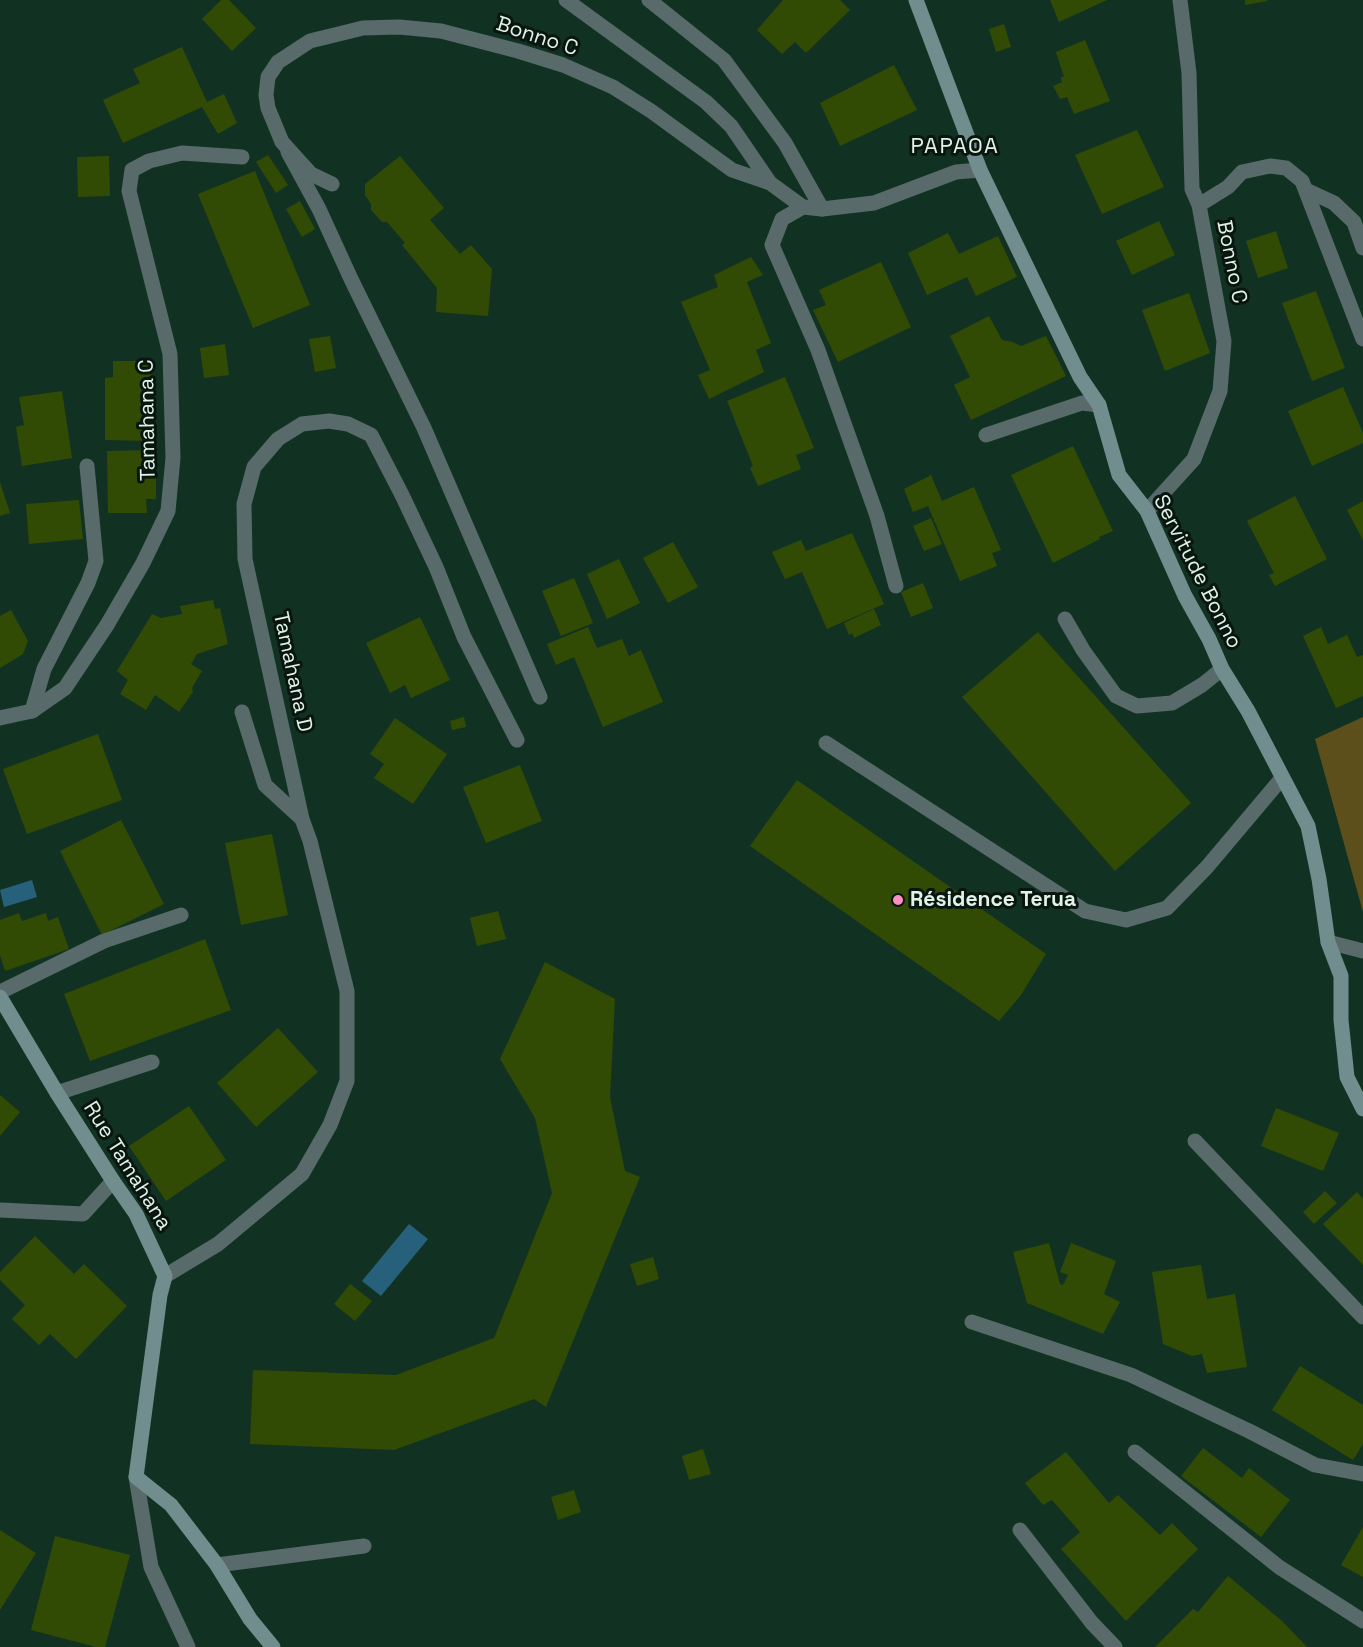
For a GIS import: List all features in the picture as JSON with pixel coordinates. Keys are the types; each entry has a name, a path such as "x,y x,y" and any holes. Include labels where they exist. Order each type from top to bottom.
{"street":[{"path":"567,0 706,102 730,126 770,183 803,207 822,209 874,203 956,172 980,170"},
{"path":"649,0 724,60 785,143 822,209"},
{"name":"Servitude Bonno","path":"916,0 980,170 1080,377 1099,405 1119,475 1147,511 1185,596 1209,639 1222,669 1248,711 1308,826 1319,879 1328,942 1341,976 1341,1020 1347,1077 1363,1109"},
{"name":"Bonno C","path":"1147,511 1194,459 1221,392 1224,341 1199,205 1192,189 1189,73 1180,0"},
{"name":"Bonno C","path":"332,184 311,174 282,142 274,126 266,95 268,77 278,62 310,41 363,28 399,27 441,32 563,65 613,87 651,111 732,170 770,183"},
{"path":"282,142 319,209 424,428 540,697"},
{"name":"Tamahana C","path":"0,718 32,711 65,688 107,625 143,563 168,511 173,458 170,354 129,191 132,170 149,161 182,153 242,157"},
{"path":"1199,205 1228,187 1242,172 1270,166 1286,168 1302,181 1363,339"},
{"path":"1306,190 1334,203 1354,222 1363,248"},
{"path":"803,207 782,219 772,245 818,350 877,516 896,586"},
{"path":"986,435 1082,403 1099,405"},
{"name":"Tamahana D","path":"165,1276 218,1244 302,1174 330,1125 347,1081 347,991 310,840 302,819 245,559 244,504 254,467 278,439 302,424 329,421 348,424 371,435 436,567 464,637 517,740"},
{"path":"32,711 44,669 88,583 96,561 87,466"},
{"path":"1065,619 1083,650 1116,696 1137,706 1172,703 1202,685 1222,669"},
{"path":"243,712 265,785 302,819"},
{"path":"826,743 1085,911 1126,920 1167,908 1207,867 1282,778"},
{"path":"0,992 104,941 181,915"},
{"path":"1328,942 1363,951"},
{"name":"Rue Tamahana","path":"0,997 57,1092 136,1214 165,1276"},
{"path":"57,1092 152,1062"},
{"path":"1195,1141 1363,1317"},
{"path":"0,1210 83,1214 113,1181"},
{"path":"165,1276 160,1295 136,1477 151,1567 188,1647"},
{"path":"972,1322 1131,1375 1315,1465 1363,1474"},
{"path":"1135,1452 1279,1567 1363,1621"},
{"path":"136,1477 171,1505 217,1565 250,1619 273,1647"},
{"path":"1020,1530 1092,1623 1115,1647"},
{"path":"217,1565 364,1546"}],"shaded area":[{"path":"1363,717 1363,912 1315,739"}],"water":[{"path":"32,880 37,897 4,907 0,890"},
{"path":"409,1224 428,1239 381,1296 362,1281"}],"building":[{"path":"221,0 229,0 256,28 232,51 202,19"},
{"path":"783,0 840,0 850,10 806,53 795,42 782,54 757,30"},
{"path":"1050,0 1107,0 1059,22"},
{"path":"1245,0 1267,0 1267,1 1245,5"},
{"path":"1004,24 1011,47 996,52 989,29"},
{"path":"1085,40 1110,101 1074,114 1067,97 1060,99 1053,86 1062,82 1061,77 1064,77 1056,52"},
{"path":"182,47 207,102 224,94 237,123 218,134 202,107 123,143 103,100 140,83 133,69"},
{"path":"894,65 917,110 840,146 820,103"},
{"path":"1137,130 1164,187 1102,214 1075,155"},
{"path":"268,155 288,185 276,193 256,162"},
{"path":"109,156 110,196 78,197 77,157"},
{"path":"400,156 444,208 430,220 460,254 471,245 492,269 488,316 436,312 437,288 402,245 405,243 387,222 382,222 371,210 371,204 365,195 365,184"},
{"path":"255,171 310,305 253,328 198,194"},
{"path":"300,201 315,229 302,237 286,209"},
{"path":"1159,221 1175,255 1132,275 1116,241"},
{"path":"1276,231 1288,268 1258,278 1246,241"},
{"path":"948,233 959,254 998,236 1017,277 976,296 967,277 927,295 908,253"},
{"path":"751,257 763,275 747,282 771,343 756,350 764,372 709,399 698,375 710,370 681,302 718,287 714,275"},
{"path":"881,262 911,327 838,362 813,310 826,305 819,290"},
{"path":"1316,291 1345,368 1312,381 1282,303"},
{"path":"1189,293 1210,353 1165,371 1142,310"},
{"path":"989,316 1002,340 1021,346 1046,336 1066,376 971,420 954,385 970,377 950,336"},
{"path":"330,336 336,368 315,372 309,339"},
{"path":"225,344 229,375 204,378 200,348"},
{"path":"113,361 151,361 151,441 105,440 105,378 113,377"},
{"path":"785,377 814,448 796,455 801,469 758,486 750,468 753,466 727,401"},
{"path":"1343,387 1363,433 1363,443 1312,466 1288,411"},
{"path":"62,391 72,458 22,466 16,427 24,425 19,397"},
{"path":"1073,446 1113,531 1053,563 1011,475"},
{"path":"156,450 156,499 146,499 147,513 108,513 107,451"},
{"path":"931,475 942,501 974,487 1001,550 992,553 997,566 960,581 928,506 913,512 904,489"},
{"path":"0,482 10,513 0,516"},
{"path":"1295,496 1327,559 1275,586 1269,575 1274,573 1247,521"},
{"path":"79,500 83,539 29,544 26,504"},
{"path":"1363,501 1363,540 1347,510"},
{"path":"931,518 942,544 924,551 913,526"},
{"path":"852,533 884,604 827,629 802,572 785,579 772,552 801,540 806,551"},
{"path":"673,542 698,587 668,603 643,558"},
{"path":"619,559 640,603 607,619 587,574"},
{"path":"574,578 593,623 561,636 542,591"},
{"path":"923,583 933,608 911,617 901,592"},
{"path":"213,600 215,609 220,608 228,644 197,654 191,664 202,671 192,688 193,692 179,712 155,695 146,710 120,694 128,680 117,671 152,614 161,618 182,614 180,606"},
{"path":"874,609 881,625 854,638 852,633 849,635 844,623"},
{"path":"11,610 28,641 23,654 0,668 0,616"},
{"path":"420,617 450,680 411,698 405,685 390,693 366,643"},
{"path":"588,627 597,648 622,639 629,656 641,650 663,702 603,727 574,657 556,665 547,644"},
{"path":"1321,627 1328,644 1347,635 1357,657 1363,655 1363,696 1336,708 1303,636"},
{"name":"Résidence Terua","path":"1038,632 1191,803 1115,871 962,697"},
{"path":"464,717 466,727 452,730 450,721"},
{"path":"395,718 447,754 413,804 374,778 384,764 370,754"},
{"path":"98,734 122,800 27,834 3,769"},
{"path":"520,765 542,821 486,843 463,787"},
{"name":"Résidence Terua","path":"797,780 1046,954 1021,995 999,1021 750,846"},
{"path":"121,820 164,904 102,935 60,851"},
{"path":"272,834 288,915 241,925 225,843"},
{"path":"498,911 506,939 477,946 470,918"},
{"path":"19,913 22,921 46,913 48,921 58,917 69,949 5,971 0,955 0,920"},
{"path":"205,939 231,1010 90,1061 64,994"},
{"path":"545,962 615,999 610,1097 625,1171 640,1177 546,1407 534,1399 394,1450 250,1444 253,1370 396,1375 494,1338 552,1193 535,1118 500,1059"},
{"path":"278,1028 318,1072 256,1127 217,1083"},
{"path":"0,1095 20,1112 0,1136"},
{"path":"189,1106 226,1160 166,1201 129,1146"},
{"path":"1276,1108 1339,1133 1323,1171 1261,1146"},
{"path":"1325,1191 1337,1203 1314,1224 1303,1212"},
{"path":"1357,1192 1363,1199 1363,1265 1323,1224"},
{"path":"35,1236 74,1274 84,1264 127,1306 76,1359 50,1334 39,1345 12,1319 25,1305 0,1280 0,1272"},
{"path":"1049,1243 1060,1284 1063,1285 1068,1275 1060,1272 1071,1243 1116,1261 1104,1294 1120,1302 1103,1334 1027,1303 1013,1252"},
{"path":"653,1257 659,1279 637,1286 630,1264"},
{"path":"1201,1265 1207,1299 1235,1294 1247,1367 1207,1373 1202,1354 1192,1356 1163,1344 1152,1272"},
{"path":"350,1284 372,1301 355,1321 334,1304"},
{"path":"1300,1366 1363,1405 1363,1444 1353,1460 1272,1410"},
{"path":"1203,1448 1242,1478 1249,1468 1290,1500 1261,1537 1181,1476"},
{"path":"703,1449 711,1474 689,1480 682,1456"},
{"path":"1066,1452 1109,1503 1118,1495 1160,1535 1172,1523 1198,1549 1126,1621 1061,1549 1080,1532 1052,1500 1043,1505 1025,1483"},
{"path":"574,1490 581,1512 558,1520 551,1497"},
{"path":"1363,1527 1363,1577 1341,1565"},
{"path":"0,1530 36,1553 0,1610"},
{"path":"55,1536 130,1555 105,1647 96,1647 31,1630"},
{"path":"1228,1576 1282,1621 1307,1647 1155,1647 1193,1609 1198,1612"}],"place":[{"name":"Résidence Terua","path":"898,900"}],"district":[{"name":"PAPAOA","path":"955,147"}]}
